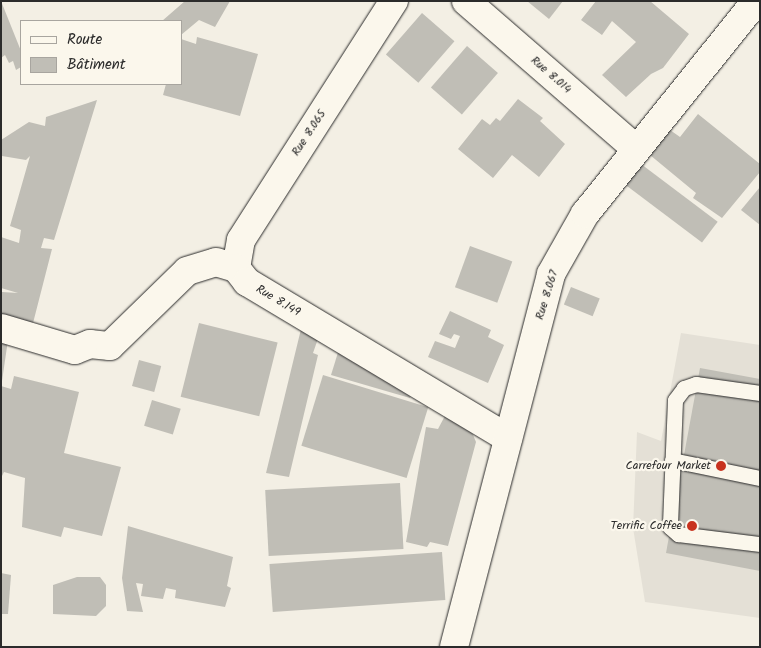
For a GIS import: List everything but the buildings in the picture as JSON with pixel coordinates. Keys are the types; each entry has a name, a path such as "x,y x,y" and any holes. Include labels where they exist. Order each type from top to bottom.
{"street":[{"name":"Rue 8.065","path":"236,268 241,240 394,1"},
{"name":"Rue 8.014","path":"466,1 635,148"},
{"name":"Rue 8.067","path":"454,647 551,274 585,214 635,148 756,1"},
{"path":"1,328 75,350 90,344 110,346 186,271 216,262 236,268"},
{"name":"Rue 8.149","path":"236,268 247,282 508,438"}],"lane":[{"path":"760,393 696,384 684,388 675,400 670,527 678,534 760,544"},
{"path":"672,460 760,478"}],"shaded area":[{"path":"681,333 760,345 760,618 645,602 633,528 637,432 661,441"}],"place":[{"name":"Carrefour Market","path":"721,466"},
{"name":"Terrific Coffee","path":"692,526"}]}
